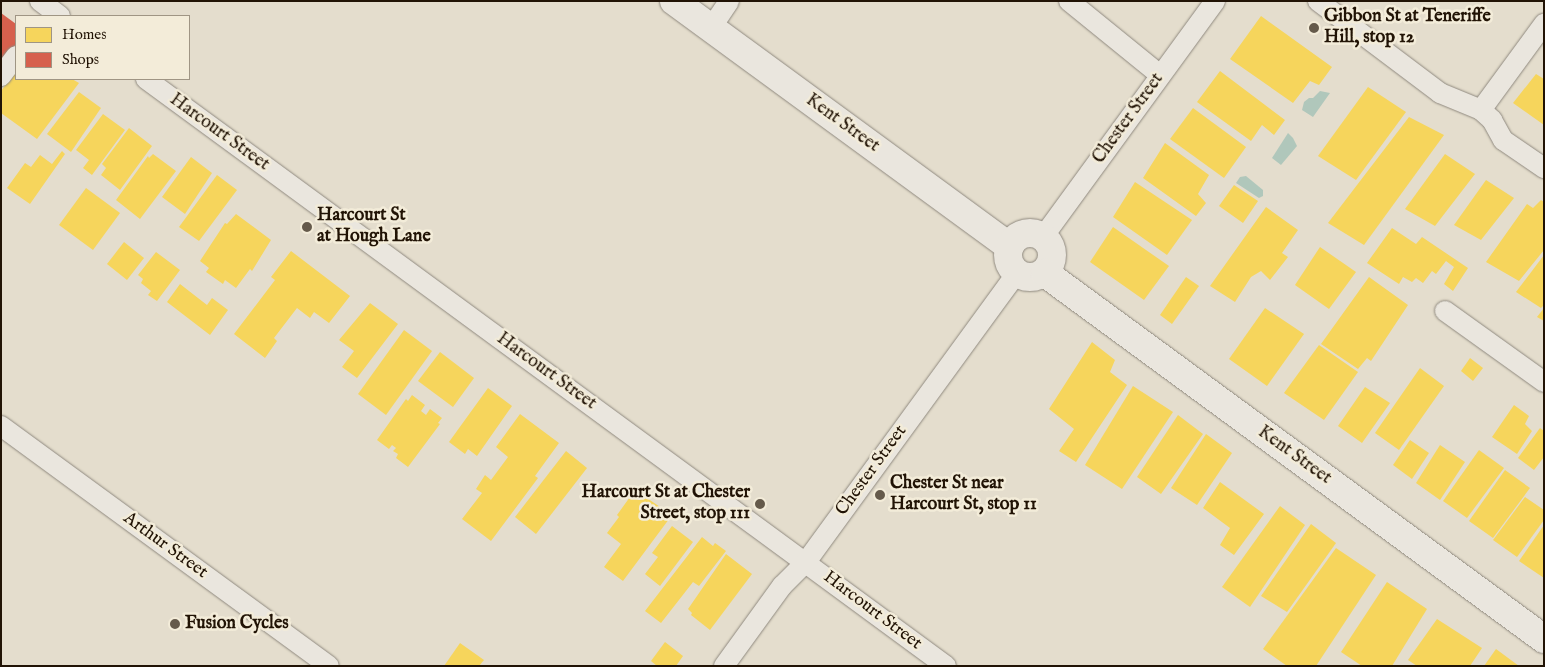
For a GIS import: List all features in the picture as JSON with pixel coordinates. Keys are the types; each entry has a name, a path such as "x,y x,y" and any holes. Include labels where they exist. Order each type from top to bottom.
{"street":[{"name":"Kent Street","path":"674,1 1010,247"},
{"path":"711,28 729,1"},
{"path":"1069,1 1160,75"},
{"name":"Chester Street","path":"1043,237 1215,1"},
{"path":"1318,1 1440,93 1482,110 1492,120 1503,140 1544,168"},
{"path":"1482,110 1544,24"},
{"path":"1,76 15,57"},
{"name":"Harcourt Street","path":"147,80 946,666"},
{"path":"1031,233 1043,237 1048,242 1053,254 1052,261 1045,273 1031,278 1016,273 1009,261 1010,247 1019,236 1031,233"},
{"name":"Chester Street","path":"724,666 787,579 806,562 1016,273"},
{"name":"Kent Street","path":"1045,273 1544,640"},
{"path":"1445,311 1544,382"},
{"name":"Arthur Street","path":"1,426 329,666"}],"shaded area":[{"path":"1320,91 1330,93 1313,117 1302,110 1304,102 1309,98 1313,98"},
{"path":"1288,133 1297,146 1281,165 1272,158"},
{"path":"1246,176 1263,190 1263,196 1259,198 1236,183 1240,177"}],"building: Homes":[{"path":"1261,16 1332,67 1319,85 1310,81 1293,103 1230,59"},
{"path":"1220,71 1285,120 1274,135 1262,125 1251,141 1197,102"},
{"path":"15,72 15,80 74,80 79,83 37,139 1,113 1,91"},
{"path":"1536,74 1544,79 1544,125 1513,103"},
{"path":"1368,87 1406,112 1356,180 1318,156"},
{"path":"79,92 101,108 71,152 47,134"},
{"path":"1193,108 1246,147 1224,178 1170,139"},
{"path":"103,114 125,130 92,175 83,168 89,160 76,150"},
{"path":"1409,117 1444,135 1364,245 1328,223"},
{"path":"129,128 152,146 120,190 101,175 106,168 102,164"},
{"path":"1165,143 1209,175 1198,194 1206,203 1196,216 1143,178"},
{"path":"62,151 65,154 30,204 7,188 25,163 31,167 40,155 52,164"},
{"path":"153,154 176,171 140,219 116,200 148,156 149,158"},
{"path":"1445,154 1475,174 1435,226 1405,209"},
{"path":"191,157 212,173 185,214 162,197"},
{"path":"217,175 237,190 199,241 179,227"},
{"path":"1486,180 1514,198 1481,240 1454,225"},
{"path":"1135,182 1192,220 1167,255 1113,217"},
{"path":"1234,185 1258,201 1243,223 1219,206"},
{"path":"86,188 120,213 93,250 59,225"},
{"path":"1541,200 1544,202 1544,250 1519,281 1486,262 1527,204 1533,208"},
{"path":"1266,207 1298,230 1282,253 1288,257 1270,280 1261,271 1251,277 1235,302 1210,286"},
{"path":"236,214 271,240 252,271 250,269 236,288 225,280 223,284 206,272 209,268 200,261 225,223 227,224"},
{"path":"1113,227 1169,266 1144,300 1090,262"},
{"path":"1392,228 1416,244 1422,237 1468,268 1453,291 1444,284 1454,267 1446,261 1436,274 1432,271 1423,283 1416,278 1412,282 1403,277 1399,284 1367,263"},
{"path":"124,242 144,258 127,280 107,264"},
{"path":"1320,247 1356,272 1329,309 1295,285"},
{"path":"291,251 350,296 329,323 314,312 310,318 297,308 274,338 277,341 265,358 234,334 275,280 271,277"},
{"path":"156,252 180,270 157,301 148,295 151,291 141,283 143,279 138,275"},
{"path":"1544,255 1544,305 1541,308 1516,292"},
{"path":"1186,277 1199,286 1172,324 1160,315"},
{"path":"1369,277 1408,305 1371,361 1367,358 1358,369 1321,344"},
{"path":"180,284 207,305 212,298 228,310 210,335 167,302"},
{"path":"370,303 398,324 357,378 342,367 354,351 339,340"},
{"path":"1265,308 1304,334 1267,386 1229,359"},
{"path":"1544,308 1544,321 1537,317"},
{"path":"404,330 432,351 386,415 358,394"},
{"path":"1092,342 1115,360 1110,372 1127,385 1076,462 1059,451 1074,429 1049,409"},
{"path":"1319,345 1358,372 1324,420 1284,393"},
{"path":"440,352 474,378 453,407 418,381"},
{"path":"1470,358 1483,368 1473,381 1461,371"},
{"path":"1420,368 1444,386 1399,450 1375,433"},
{"path":"1133,386 1173,412 1122,489 1085,465"},
{"path":"1365,387 1390,403 1362,443 1338,426"},
{"path":"488,388 512,406 477,456 468,449 465,454 449,442"},
{"path":"412,395 425,405 421,411 426,415 430,409 442,418 438,423 440,424 408,467 396,458 398,454 393,451 396,448 392,445 389,449 377,440 406,399 408,401"},
{"path":"1514,405 1529,416 1525,424 1532,431 1517,454 1492,437"},
{"path":"520,414 559,443 535,476 538,478 491,541 462,519 482,493 476,489 485,475 491,480 508,457 496,447"},
{"path":"1178,415 1203,434 1161,494 1137,477"},
{"path":"1540,428 1544,431 1544,457 1534,470 1518,458"},
{"path":"1206,434 1232,453 1197,505 1171,488"},
{"path":"1410,440 1429,453 1412,479 1393,465"},
{"path":"1440,445 1465,462 1440,500 1416,483"},
{"path":"1479,450 1504,468 1467,518 1443,501"},
{"path":"566,451 587,468 536,534 515,517"},
{"path":"1505,470 1530,488 1493,538 1469,521"},
{"path":"1220,482 1264,514 1234,555 1220,545 1230,528 1203,508"},
{"path":"635,490 672,515 623,581 604,567 621,544 607,533"},
{"path":"1525,497 1544,510 1544,520 1517,557 1493,540"},
{"path":"1280,506 1305,525 1250,607 1222,587"},
{"path":"1311,524 1336,543 1287,612 1261,596"},
{"path":"1544,525 1544,578 1519,561"},
{"path":"672,526 693,542 660,586 645,574 658,557 652,553"},
{"path":"702,537 713,546 715,543 726,551 699,586 693,582 661,623 645,611"},
{"path":"1336,548 1376,575 1316,666 1287,666 1263,649"},
{"path":"726,554 752,574 710,630 691,615 692,613 688,609"},
{"path":"1387,582 1427,609 1392,666 1362,666 1341,652"},
{"path":"1437,619 1482,648 1470,666 1417,666 1408,660"},
{"path":"665,642 683,656 676,666 657,666 651,661"},
{"path":"460,643 484,660 479,666 444,666"},
{"path":"1496,649 1519,666 1484,666"}],"building: Shops":[{"path":"1,13 15,23 15,45 5,59 1,57"}],"place":[{"name":"Gibbon St at Teneriffe Hill, stop 12","path":"1314,28"},
{"name":"Harcourt St at Hough Lane","path":"307,227"},
{"name":"Chester St near Harcourt St, stop 11","path":"880,495"},
{"name":"Harcourt St at Chester Street, stop 111","path":"760,504"},
{"name":"Fusion Cycles","path":"175,624"}]}
